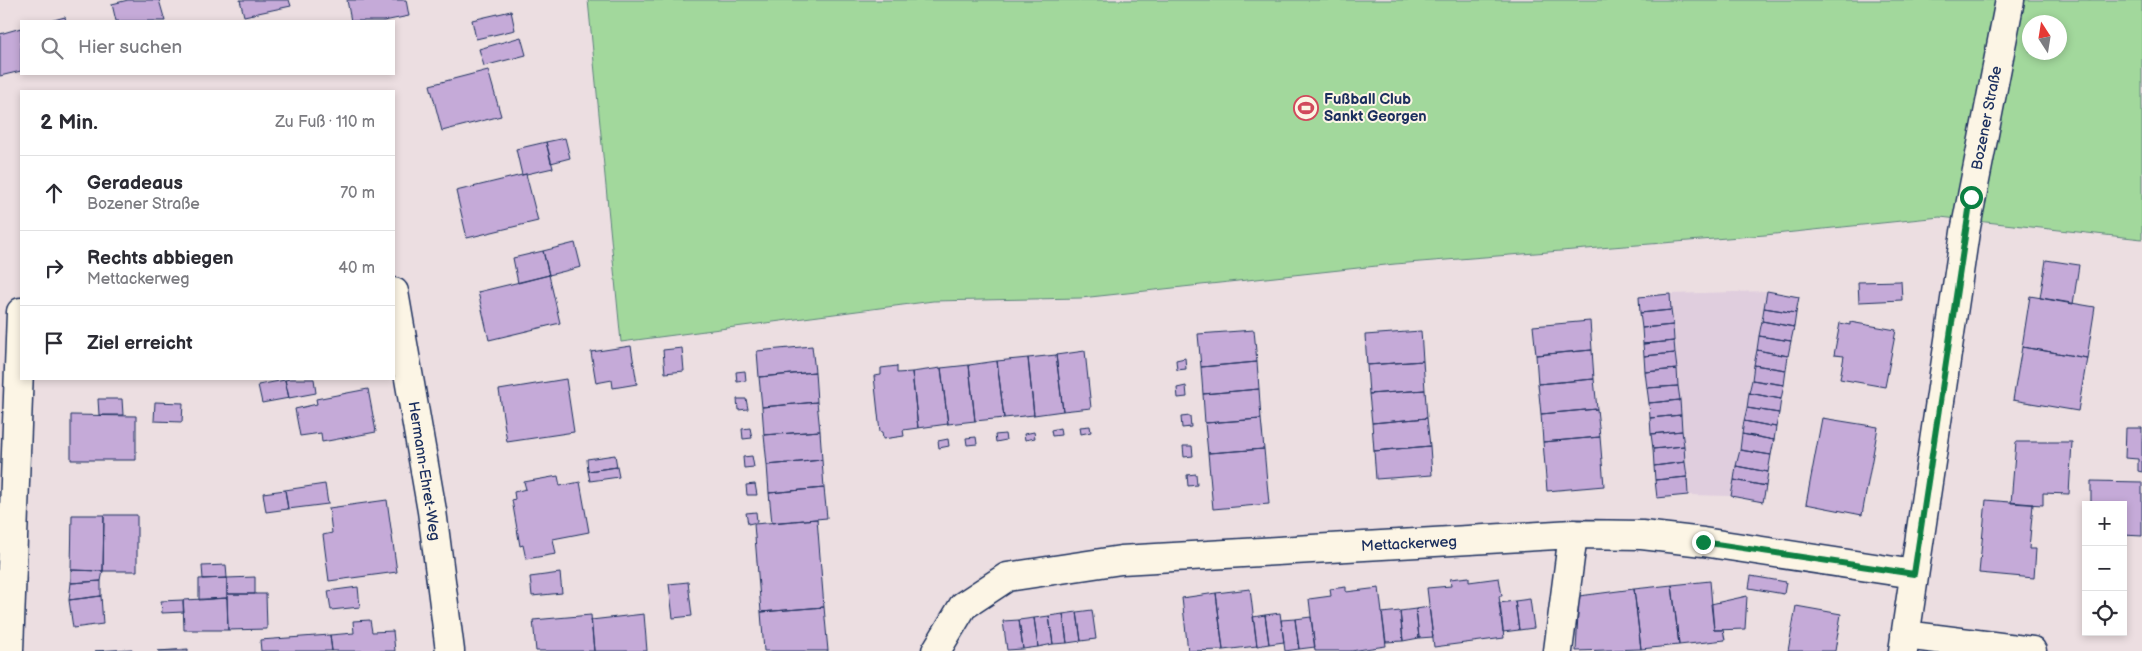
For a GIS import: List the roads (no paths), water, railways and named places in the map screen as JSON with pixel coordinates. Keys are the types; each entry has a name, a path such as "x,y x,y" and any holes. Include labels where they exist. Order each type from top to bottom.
{"street":[{"name":"Bozener Straße","path":"1904,643 1971,197 2010,0"},
{"name":"Hermann-Ehret-Weg","path":"395,298 432,511 450,651"},
{"path":"6,642 20,334"},
{"name":"Mettackerweg","path":"936,651 963,606 1007,577 1121,560 1573,534 1642,534 1914,574"},
{"path":"1558,651 1573,534"},
{"path":"1904,643 2032,651"}],"place":[{"name":"Fußball Club Sankt Georgen","path":"1306,108"}]}
